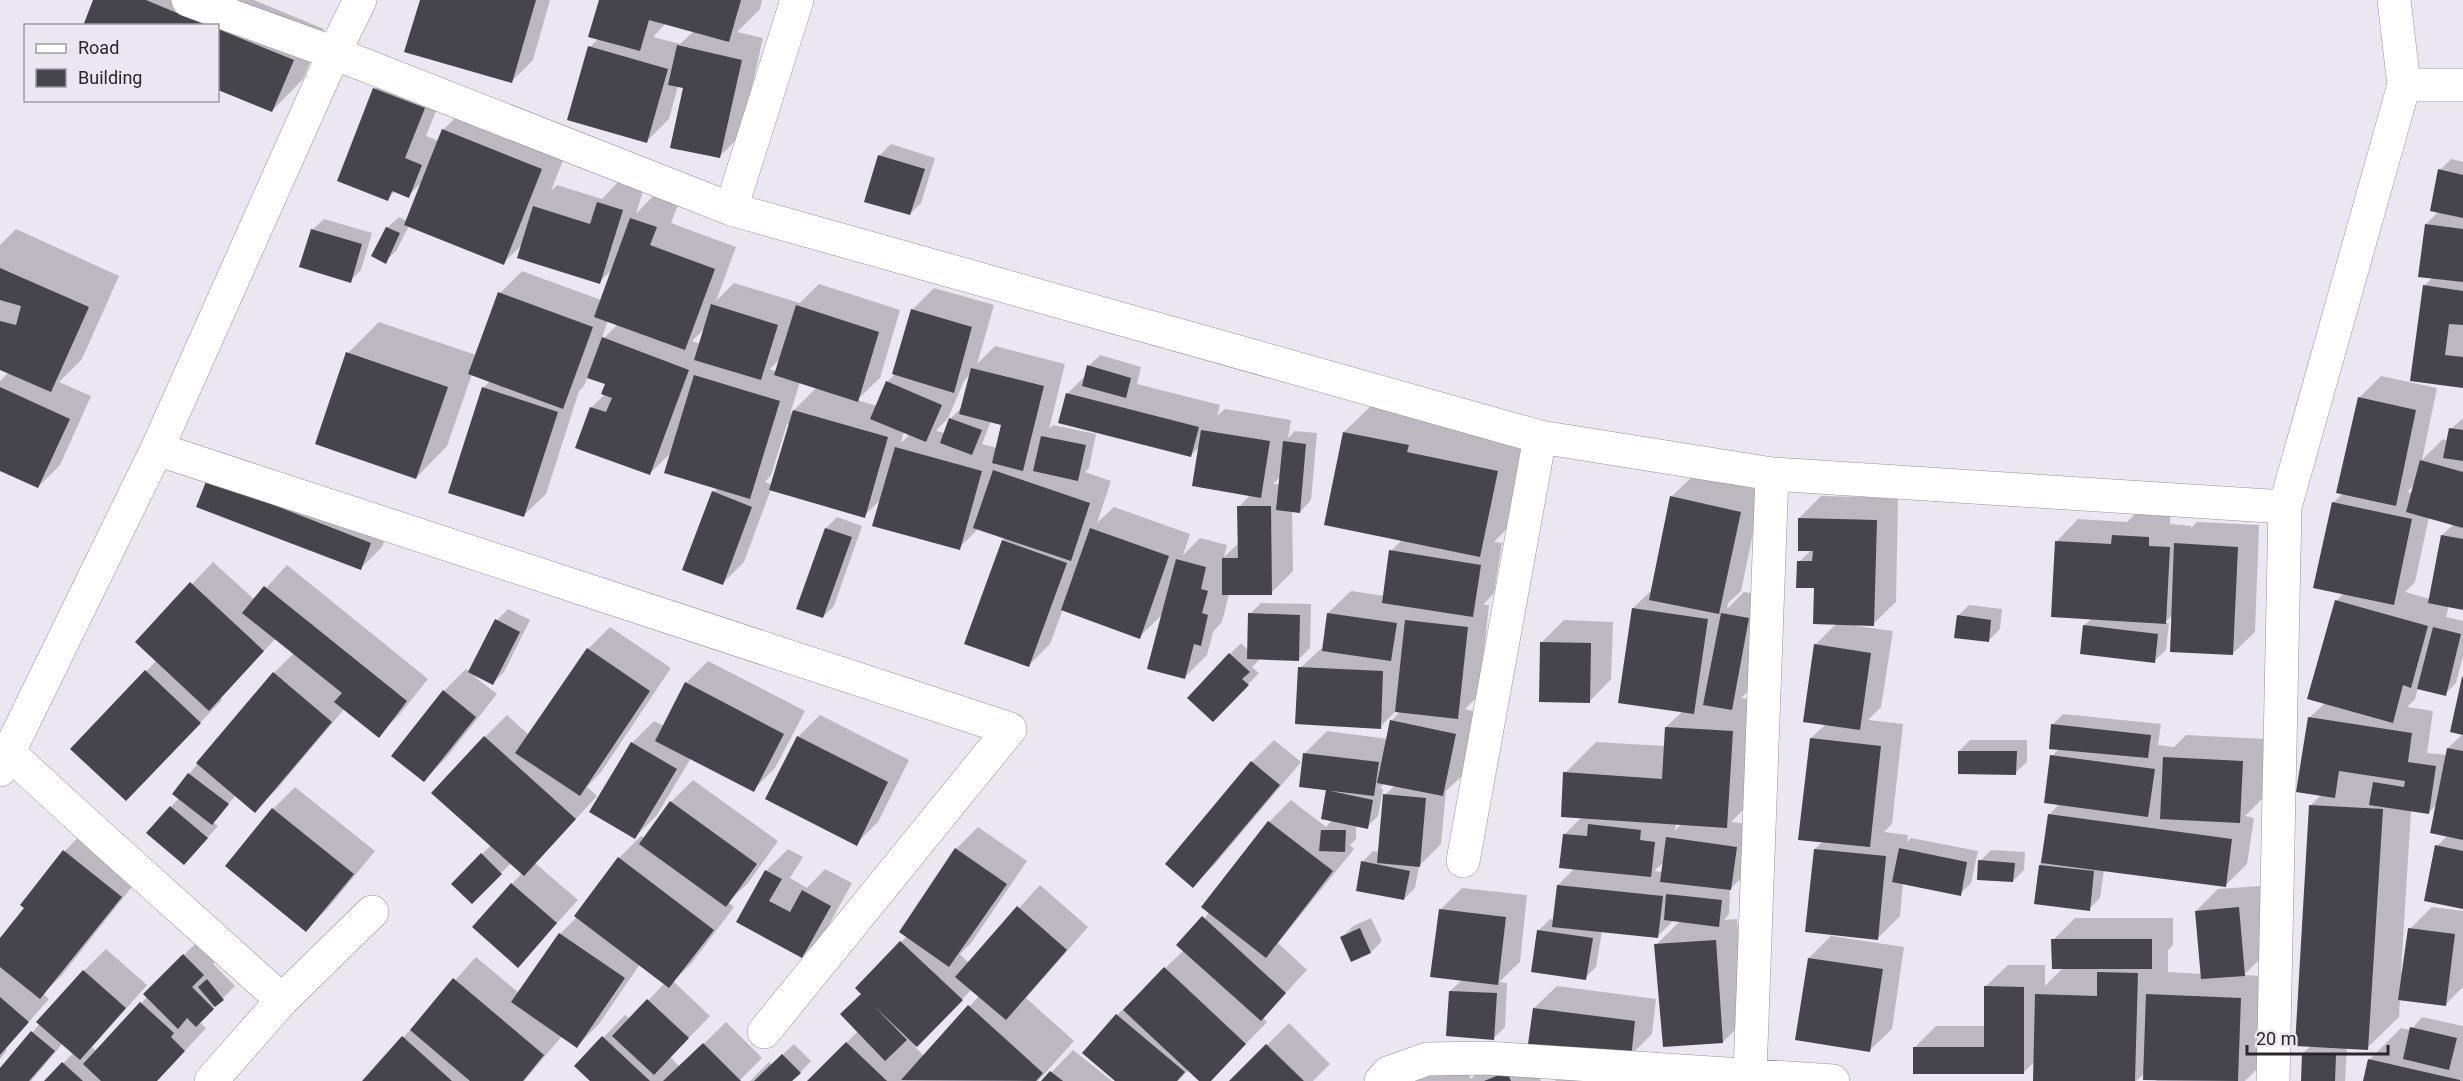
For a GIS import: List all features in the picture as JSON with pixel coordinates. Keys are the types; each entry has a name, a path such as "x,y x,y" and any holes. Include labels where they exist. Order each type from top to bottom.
{"street":[{"path":"188,0 333,53 731,209 1540,437 1772,474 2285,507"},
{"path":"282,1000 93,831 5,762 157,449 333,53 360,0"},
{"path":"731,209 797,0"},
{"path":"2273,1081 2285,507 2404,85 2394,0"},
{"path":"2404,85 2463,85"},
{"path":"1463,861 1540,437"},
{"path":"157,449 1010,729 764,1032"},
{"path":"1748,1078 1772,474"},
{"path":"211,1081 282,1000 372,912"},
{"path":"1381,1081 1388,1073 1427,1059 1462,1058 1748,1078 1833,1081"}],"building":[{"path":"93,0 146,0 203,24 84,24"},
{"path":"420,0 536,0 512,83 404,52"},
{"path":"599,0 741,0 729,42 649,20 640,51 588,37"},
{"path":"219,29 294,60 272,112 219,90"},
{"path":"677,45 742,60 720,158 670,148 683,88 668,85"},
{"path":"588,46 668,69 647,143 567,120"},
{"path":"373,88 425,108 405,158 422,165 409,198 392,191 388,201 337,181"},
{"path":"442,129 542,169 504,265 404,225"},
{"path":"878,155 925,169 910,215 864,202"},
{"path":"2438,169 2463,175 2463,218 2430,211"},
{"path":"597,202 623,210 600,284 517,258 533,206 590,224"},
{"path":"630,218 657,227 650,245 715,269 685,350 594,317"},
{"path":"2425,224 2463,229 2463,282 2418,277"},
{"path":"386,227 400,233 386,264 371,256"},
{"path":"311,229 362,244 351,283 299,267"},
{"path":"0,268 89,307 51,392 0,370 0,321 16,325 21,306 0,300"},
{"path":"2423,285 2463,291 2463,325 2449,324 2445,355 2463,357 2463,388 2410,381"},
{"path":"498,292 593,327 563,409 468,374"},
{"path":"711,304 778,325 761,380 694,360"},
{"path":"796,305 879,332 858,402 774,375"},
{"path":"911,309 972,327 954,393 892,374"},
{"path":"602,337 689,370 650,475 575,448 590,407 606,412 612,398 601,394 605,384 587,378"},
{"path":"346,352 448,387 416,479 315,444"},
{"path":"1087,365 1131,378 1126,398 1082,386"},
{"path":"971,368 1044,386 1023,471 992,463 1001,425 959,414"},
{"path":"694,375 780,401 750,499 664,473"},
{"path":"886,381 942,405 926,442 870,419"},
{"path":"0,387 70,419 38,488 0,471"},
{"path":"482,387 558,412 524,517 448,493"},
{"path":"1066,393 1199,427 1191,457 1058,423"},
{"path":"2358,397 2416,410 2396,506 2336,493"},
{"path":"793,410 888,437 865,518 769,490"},
{"path":"949,418 982,430 972,455 940,443"},
{"path":"2449,428 2463,430 2463,461 2443,458"},
{"path":"1201,430 1270,441 1261,498 1192,486"},
{"path":"1343,432 1409,445 1407,452 1498,471 1480,557 1324,525"},
{"path":"1041,436 1086,445 1078,481 1033,471"},
{"path":"1283,441 1306,444 1300,513 1276,510"},
{"path":"895,447 982,471 960,550 872,526"},
{"path":"2420,460 2463,472 2463,528 2406,512"},
{"path":"993,470 1090,503 1071,561 973,528"},
{"path":"207,479 371,543 361,570 196,507"},
{"path":"712,491 752,507 723,585 682,570"},
{"path":"1670,496 1741,512 1719,614 1649,600"},
{"path":"2332,502 2412,519 2394,605 2313,588"},
{"path":"1237,506 1271,506 1272,595 1222,595 1222,558 1238,558"},
{"path":"1798,518 1877,520 1874,626 1813,624 1814,588 1796,588 1797,561 1812,561 1813,551 1798,551"},
{"path":"825,528 852,537 823,618 796,609"},
{"path":"1090,528 1169,556 1140,639 1061,610"},
{"path":"2112,535 2149,537 2149,546 2170,547 2166,624 2051,617 2055,541 2111,544"},
{"path":"2441,535 2463,539 2463,610 2428,603"},
{"path":"1002,540 1067,563 1029,667 964,644"},
{"path":"2174,543 2238,547 2233,655 2170,652"},
{"path":"1389,550 1481,565 1473,617 1382,603"},
{"path":"1176,559 1206,567 1201,589 1208,591 1202,613 1208,615 1201,646 1194,644 1185,679 1147,669"},
{"path":"190,582 264,651 209,711 135,642"},
{"path":"264,586 407,701 379,738 334,702 342,693 242,613"},
{"path":"2335,600 2428,626 2411,688 2403,685 2393,723 2307,699"},
{"path":"1632,608 1708,619 1694,714 1618,703"},
{"path":"1248,613 1300,615 1299,661 1247,659"},
{"path":"1327,613 1397,623 1391,661 1322,651"},
{"path":"1721,613 1749,618 1732,710 1703,705"},
{"path":"1957,615 1991,620 1989,642 1954,638"},
{"path":"495,619 520,632 493,685 468,672"},
{"path":"1405,620 1468,627 1458,719 1395,712"},
{"path":"2083,625 2158,634 2155,663 2080,654"},
{"path":"2433,627 2461,634 2446,696 2417,689"},
{"path":"1540,642 1591,643 1590,703 1539,702"},
{"path":"1814,644 1871,653 1860,730 1803,722"},
{"path":"587,648 650,691 580,796 515,753"},
{"path":"1229,653 1250,672 1242,679 1249,685 1213,722 1187,698"},
{"path":"1298,667 1383,671 1381,729 1295,724"},
{"path":"145,670 201,723 126,801 70,749"},
{"path":"273,672 332,722 255,813 196,763"},
{"path":"2463,677 2463,735 2450,732"},
{"path":"685,682 784,734 754,792 655,741"},
{"path":"443,690 476,717 424,782 391,756"},
{"path":"2308,717 2412,733 2408,762 2436,766 2429,814 2369,805 2373,782 2404,787 2405,781 2339,771 2335,798 2296,792"},
{"path":"1390,720 1456,734 1443,796 1377,783"},
{"path":"2051,724 2151,735 2148,758 2049,749"},
{"path":"1665,727 1733,731 1727,828 1561,817 1563,772 1662,779"},
{"path":"484,736 576,819 524,876 431,793"},
{"path":"797,736 888,782 857,846 765,799"},
{"path":"1810,738 1881,746 1870,847 1798,840"},
{"path":"631,742 677,769 635,839 589,812"},
{"path":"2447,748 2463,751 2463,840 2430,833"},
{"path":"1958,751 2017,751 2016,775 1958,774"},
{"path":"1303,753 1379,762 1374,796 1299,787"},
{"path":"2050,755 2155,769 2148,817 2044,803"},
{"path":"2163,757 2243,761 2240,823 2160,819"},
{"path":"1251,761 1280,785 1193,888 1165,864"},
{"path":"188,773 229,804 212,825 172,794"},
{"path":"1326,790 1373,800 1368,829 1321,819"},
{"path":"1383,794 1426,798 1420,867 1377,863"},
{"path":"670,801 757,864 726,907 639,844"},
{"path":"2309,805 2383,809 2368,1050 2295,1046"},
{"path":"170,806 208,838 184,865 146,833"},
{"path":"272,808 354,874 306,932 225,866"},
{"path":"2048,814 2232,839 2226,887 2041,863"},
{"path":"1268,821 1333,871 1266,958 1201,907"},
{"path":"1588,824 1641,830 1640,840 1655,842 1651,877 1559,868 1563,834 1587,836"},
{"path":"1321,830 1346,830 1345,852 1319,851"},
{"path":"1666,837 1737,847 1731,890 1660,882"},
{"path":"2435,845 2463,851 2463,909 2424,901"},
{"path":"955,848 1007,884 949,967 899,932"},
{"path":"1899,848 1967,862 1961,896 1892,882"},
{"path":"1814,849 1886,856 1878,940 1805,932"},
{"path":"63,850 122,897 40,999 0,967 0,938 24,908 20,905"},
{"path":"481,853 502,874 472,904 451,884"},
{"path":"618,857 714,930 669,988 574,916"},
{"path":"1978,860 2015,863 2013,882 1977,880"},
{"path":"1361,861 1410,871 1404,900 1356,891"},
{"path":"2039,865 2094,871 2090,911 2034,904"},
{"path":"765,870 782,879 769,901 790,912 802,890 831,906 802,958 736,922"},
{"path":"511,883 557,923 518,968 472,927"},
{"path":"1557,885 1663,896 1658,938 1552,927"},
{"path":"1666,894 1722,900 1719,927 1664,920"},
{"path":"1017,906 1067,950 1006,1020 955,977"},
{"path":"2239,907 2245,976 2201,979 2195,911"},
{"path":"1439,909 1506,917 1498,985 1430,977"},
{"path":"1202,916 1286,993 1261,1021 1176,945"},
{"path":"1360,928 1371,953 1351,962 1340,937"},
{"path":"2408,928 2455,934 2446,1006 2398,1000"},
{"path":"1537,930 1593,938 1586,980 1531,972"},
{"path":"559,933 625,978 577,1048 511,1002"},
{"path":"2051,939 2152,939 2152,969 2052,969"},
{"path":"1716,940 1723,1043 1663,1047 1654,944"},
{"path":"900,941 963,1000 917,1047 874,1006 907,1040 885,1061 840,1014 861,994 855,988"},
{"path":"183,954 204,975 192,987 214,1009 196,1027 187,1018 178,1029 143,994"},
{"path":"1808,958 1883,969 1870,1052 1795,1040"},
{"path":"1164,967 1246,1044 1211,1081 1199,1081 1123,1010"},
{"path":"83,970 126,1008 80,1060 36,1022"},
{"path":"2097,972 2138,973 2135,1081 2033,1081 2035,994 2097,996"},
{"path":"453,978 544,1055 523,1081 470,1081 410,1030"},
{"path":"207,979 224,1000 215,1007 198,987"},
{"path":"1984,986 2024,987 2024,1074 1913,1074 1913,1047 1984,1047"},
{"path":"1449,991 1497,993 1494,1040 1446,1036"},
{"path":"2146,994 2241,998 2238,1081 2143,1080"},
{"path":"0,997 29,1022 0,1055"},
{"path":"647,999 689,1038 654,1075 612,1036"},
{"path":"140,1002 174,1033 171,1037 185,1051 157,1081 101,1081 83,1064"},
{"path":"968,1005 1043,1073 1036,1081 901,1080"},
{"path":"1533,1008 1635,1021 1631,1058 1528,1044"},
{"path":"1116,1014 1185,1072 1177,1081 1115,1081 1082,1053"},
{"path":"2410,1027 2457,1038 2449,1070 2403,1059"},
{"path":"31,1031 55,1051 29,1081 0,1081 0,1068"},
{"path":"402,1036 452,1081 362,1081"},
{"path":"602,1036 650,1081 590,1081 574,1066"},
{"path":"846,1042 887,1081 807,1081"},
{"path":"703,1043 741,1081 663,1081"},
{"path":"1266,1044 1304,1081 1229,1081"},
{"path":"2302,1053 2336,1055 2335,1081 2301,1081"},
{"path":"782,1054 801,1073 792,1081 754,1081"},
{"path":"2368,1059 2460,1080 2460,1081 2363,1081"},
{"path":"62,1062 83,1081 44,1081"},
{"path":"1050,1071 1063,1081 1041,1081"},
{"path":"1507,1072 1511,1081 1484,1081"}]}
